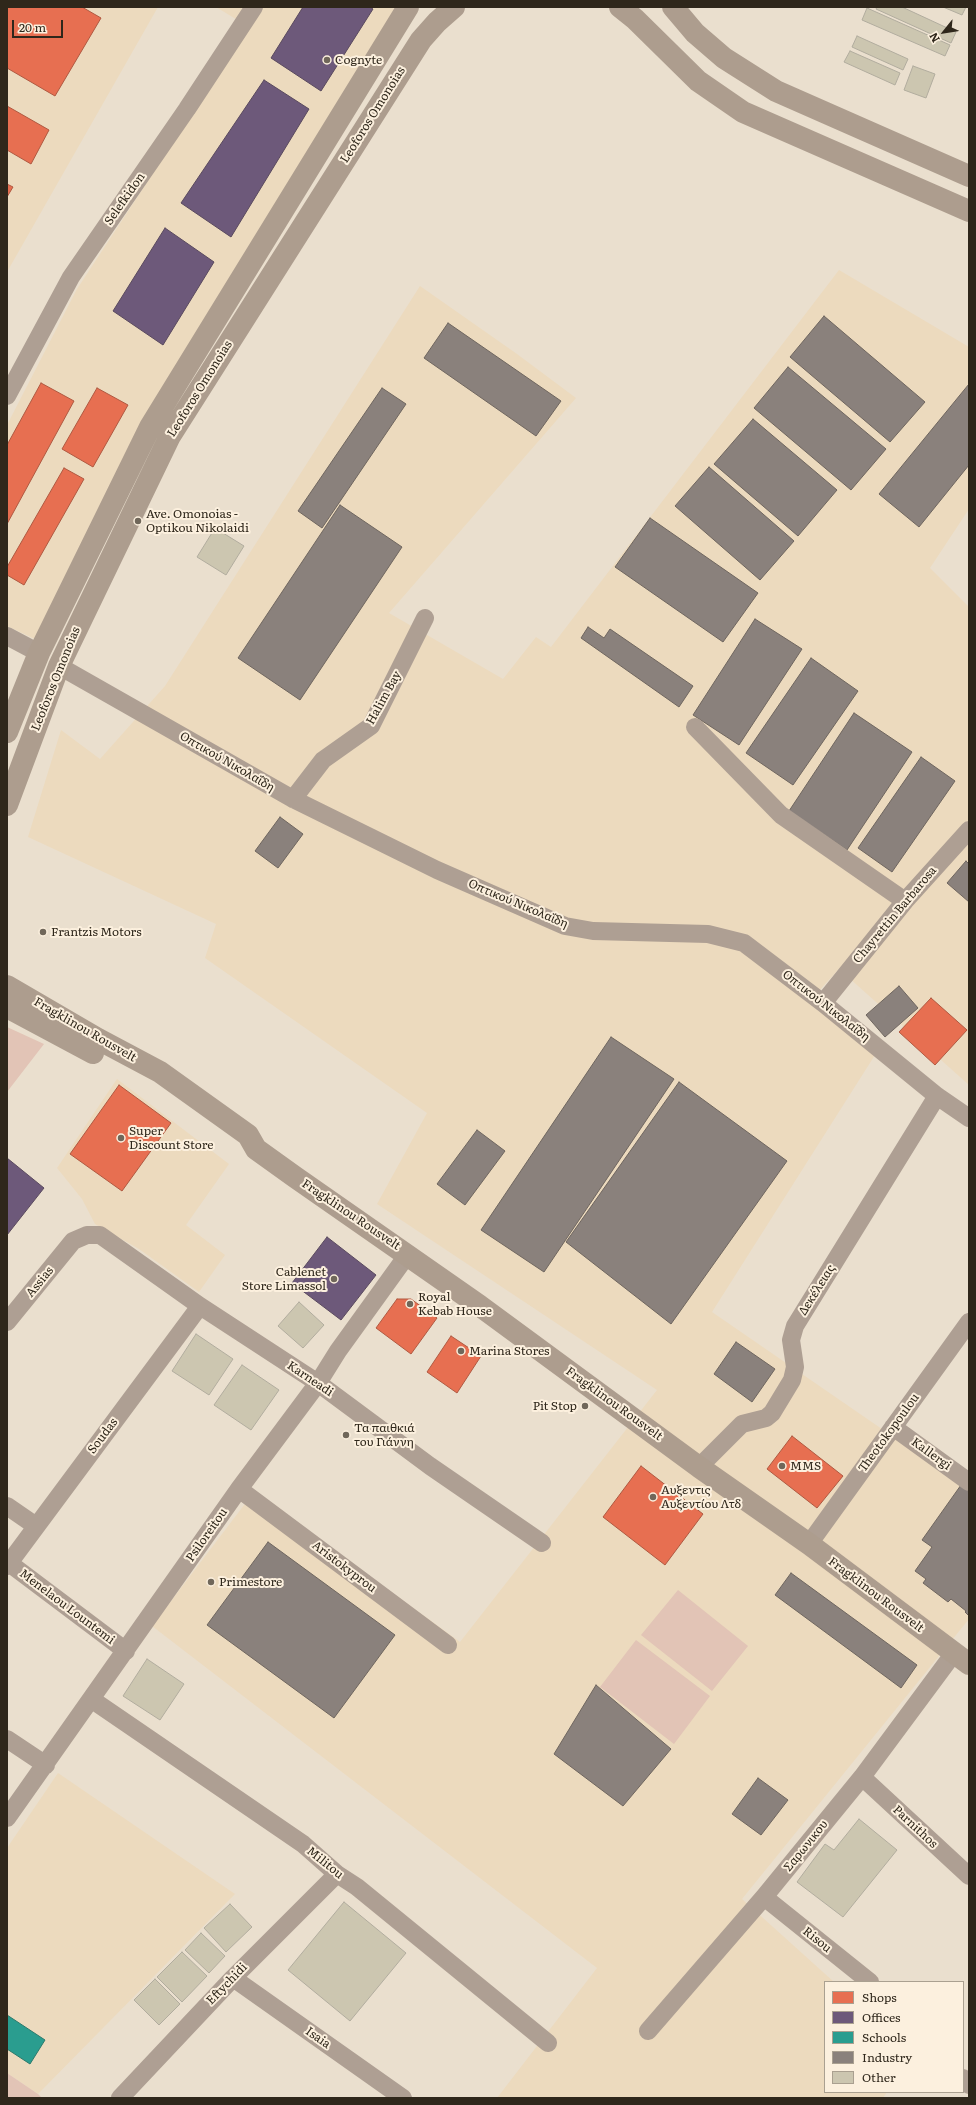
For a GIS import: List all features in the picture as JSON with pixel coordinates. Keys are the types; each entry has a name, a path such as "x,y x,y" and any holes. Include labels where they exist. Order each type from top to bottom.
{"main road":[{"name":"Leoforos Omonoias","path":"7,732 39,652 150,427 408,7"},
{"name":"Leoforos Omonoias","path":"7,805 59,666 170,436 421,40 437,22 454,7"},
{"path":"620,7 635,19 698,82 743,112 969,211"},
{"path":"673,7 695,33 724,58 776,91 969,176"},
{"name":"Fragklinou Rousvelt","path":"7,986 98,1040 160,1072 248,1135 256,1149 408,1254 699,1467 809,1544 962,1659"},
{"name":"Fragklinou Rousvelt","path":"7,1007 154,1085 243,1148 256,1149"}],"street":[{"name":"Selefkidon","path":"7,396 71,277 187,109 254,7"},
{"name":"Halim Bay","path":"293,799 323,760 371,726 425,618"},
{"path":"7,636 39,652"},
{"name":"Οπτικού Νικολαΐδη","path":"59,666 293,799 437,870 565,926 593,931 708,934 744,943 823,1003 937,1096 969,1118"},
{"path":"695,727 781,815 905,901"},
{"name":"Chayrettin Barbarosa","path":"823,1003 905,901 969,830"},
{"name":"Δεκέλειας","path":"699,1467 742,1424 766,1418 772,1413 792,1380 794,1367 791,1340 795,1326 937,1096"},
{"name":"Karneadi","path":"73,1241 87,1235 100,1235 200,1306 318,1383 430,1466 542,1543"},
{"name":"Assias","path":"7,1322 73,1241"},
{"name":"Psiloreitou","path":"7,1818 46,1765 239,1489 318,1383 338,1351 408,1254"},
{"name":"Soudas","path":"8,1565 200,1306"},
{"name":"Theotokopoulou","path":"809,1544 969,1322"},
{"name":"Kallergi","path":"893,1427 969,1482"},
{"name":"Aristokyprou","path":"239,1489 448,1645"},
{"path":"7,1506 36,1526"},
{"name":"Menelaou Lountemi","path":"8,1565 126,1651"},
{"name":"Σαρωνικου","path":"648,2031 764,1897 862,1777 962,1659"},
{"name":"Militou","path":"91,1699 302,1844 337,1874 357,1887 548,2043"},
{"path":"7,1739 46,1765"},
{"name":"Parnithos","path":"862,1777 969,1876"},
{"name":"Eftychidi","path":"126,2096 233,1978 337,1874"},
{"name":"Risou","path":"764,1897 869,1981"},
{"name":"Isaia","path":"233,1978 403,2098"}],"shaded area":[{"path":"7,7 158,7 7,272"},
{"path":"216,7 396,7 35,639 7,626 7,425 77,289 249,27"},
{"path":"839,270 969,347 969,509 930,568 969,607 969,1085 839,969 815,995 882,1044 712,1312 969,1489 969,1619 742,1899 833,1981 824,1981 824,2093 886,2093 883,2098 497,2098 597,1968 152,1626 254,1492 460,1642 657,1390 377,1204 427,1113 205,958 216,924 28,837 61,730 100,759 165,686 420,286 517,354 576,398 389,613 503,679 536,637 551,647"},
{"path":"7,1027 44,1044 7,1092"},
{"path":"117,1079 229,1164 186,1225 225,1255 199,1292 139,1249 95,1224 82,1199 57,1168"},
{"path":"678,1590 748,1646 712,1691 641,1635"},
{"path":"636,1640 710,1696 674,1744 600,1687"},
{"path":"58,1773 235,1894 38,2094 7,2073 7,1848"},
{"path":"7,2073 38,2094 42,2098 7,2098"}],"building: Shops":[{"path":"7,7 82,7 101,18 55,96 7,68"},
{"path":"7,106 49,130 31,164 7,150"},
{"path":"7,184 13,187 7,197"},
{"path":"41,383 74,401 7,524 7,445"},
{"path":"97,388 128,405 93,467 62,449"},
{"path":"64,468 84,479 24,585 7,575 7,567"},
{"path":"931,998 967,1030 935,1065 899,1032"},
{"name":"Super Discount Store","path":"119,1085 171,1123 122,1191 70,1154"},
{"path":"397,1299 411,1299 437,1318 411,1354 376,1328"},
{"path":"451,1336 481,1356 457,1393 427,1372"},
{"path":"792,1436 843,1476 817,1508 767,1469"},
{"path":"641,1466 703,1514 665,1565 603,1517"}],"building: Offices":[{"path":"303,7 370,7 373,9 321,91 271,58"},
{"path":"264,80 309,109 231,237 181,203"},
{"path":"165,228 214,262 163,345 113,311"},
{"path":"7,1158 44,1188 7,1235"},
{"name":"Cablenet Store Limassol","path":"327,1237 376,1275 341,1320 292,1283"}],"building: Schools":[{"path":"7,2015 45,2040 30,2064 7,2049"}],"building: Industry":[{"path":"824,316 925,402 890,442 790,357"},
{"path":"448,323 561,401 536,436 424,358"},
{"path":"788,367 886,449 851,490 754,408"},
{"path":"969,384 969,465 919,527 879,494"},
{"path":"382,388 406,404 322,528 298,511"},
{"path":"753,419 837,490 798,536 714,464"},
{"path":"709,467 794,541 760,580 675,506"},
{"path":"340,505 402,547 300,700 238,658"},
{"path":"650,518 758,593 723,642 615,567"},
{"path":"755,619 802,649 739,745 693,715"},
{"path":"588,627 604,638 610,629 693,686 679,707 581,638"},
{"path":"811,658 858,691 793,785 746,753"},
{"path":"854,713 912,752 847,850 789,811"},
{"path":"921,757 955,781 892,872 858,848"},
{"path":"280,817 303,834 278,868 255,851"},
{"path":"966,861 969,864 969,902 947,883"},
{"path":"899,986 918,1008 885,1037 866,1015"},
{"path":"611,1037 674,1079 544,1272 481,1230"},
{"path":"679,1082 787,1161 671,1324 566,1242"},
{"path":"477,1130 505,1151 465,1205 437,1184"},
{"path":"736,1342 775,1369 752,1402 714,1374"},
{"path":"961,1485 969,1491 969,1616 965,1612 966,1611 951,1599 948,1602 923,1583 926,1579 915,1571 932,1547 922,1540"},
{"path":"268,1542 395,1635 334,1718 207,1625"},
{"path":"791,1573 917,1665 901,1688 775,1595"},
{"path":"596,1685 671,1749 623,1806 554,1754"},
{"path":"758,1778 788,1800 761,1835 732,1814"}],"building: Other":[{"path":"877,7 902,7 956,32 951,43 876,9"},
{"path":"943,7 966,7 962,15"},
{"path":"867,8 950,45 945,56 862,20"},
{"path":"857,36 908,59 903,70 852,47"},
{"path":"850,51 900,73 895,85 844,62"},
{"path":"913,66 935,74 926,98 904,90"},
{"path":"215,528 244,546 226,575 197,557"},
{"path":"299,1302 324,1325 303,1348 278,1326"},
{"path":"196,1334 233,1359 209,1395 172,1371"},
{"path":"242,1365 279,1390 251,1430 214,1405"},
{"path":"147,1659 184,1684 160,1720 123,1696"},
{"path":"859,1819 897,1850 843,1917 797,1882 825,1844 834,1850"},
{"path":"344,1902 406,1953 350,2021 288,1970"},
{"path":"230,1904 252,1927 226,1952 204,1928"},
{"path":"201,1933 225,1956 209,1973 185,1950"},
{"path":"182,1952 207,1976 182,2002 157,1977"},
{"path":"155,1979 180,2004 159,2025 134,2000"}],"place":[{"name":"Cognyte","path":"327,60"},
{"name":"Ave. Omonoias - Optikou Nikolaidi","path":"138,521"},
{"name":"Frantzis Motors","path":"43,932"},
{"name":"Super Discount Store","path":"121,1138"},
{"name":"Cablenet Store Limassol","path":"334,1279"},
{"name":"Royal Kebab House","path":"410,1304"},
{"name":"Marina Stores","path":"461,1351"},
{"name":"Pit Stop","path":"585,1406"},
{"name":"Τα παιθκιά του Γιάννη","path":"346,1435"},
{"name":"MMS","path":"782,1466"},
{"name":"Αυξεντις Αυξεντίου Λτδ","path":"653,1497"},
{"name":"Primestore","path":"211,1582"}]}
